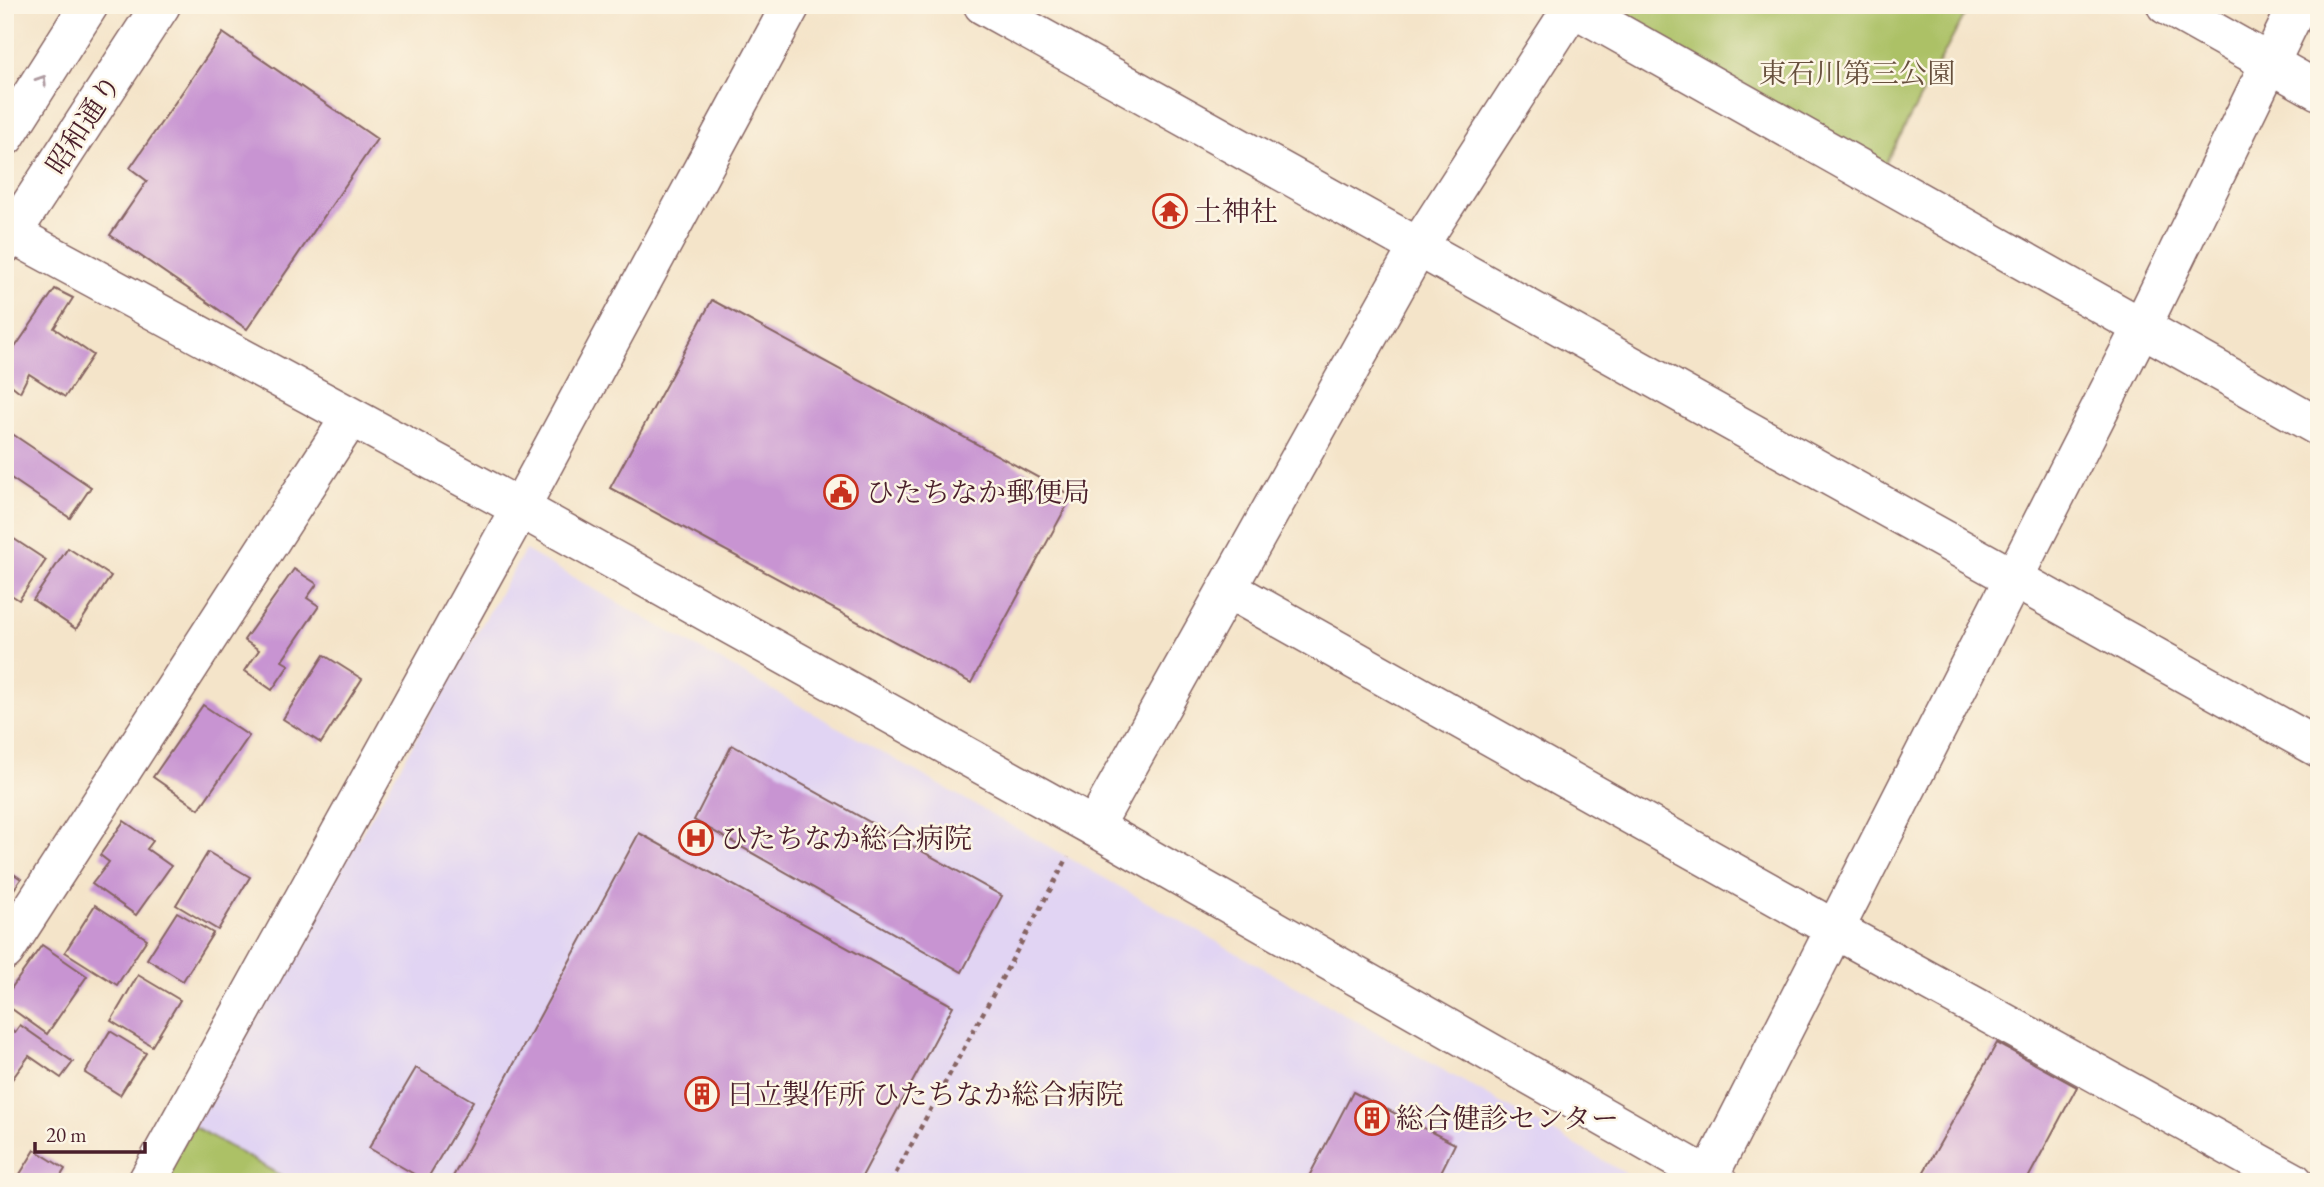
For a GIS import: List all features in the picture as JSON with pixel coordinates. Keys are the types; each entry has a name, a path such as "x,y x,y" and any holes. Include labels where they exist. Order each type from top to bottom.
{"street":[{"name":"昭和通り","path":"5,137 89,5"},
{"name":"昭和通り","path":"7,236 161,5"},
{"path":"147,1182 520,508 791,5"},
{"path":"983,5 2319,748"},
{"path":"2166,5 2319,91"},
{"path":"7,236 520,508 1094,827 1711,1180 2141,328 2298,5"},
{"path":"1094,827 1418,247 1572,6 2319,427"},
{"path":"5,951 350,418"},
{"path":"1228,589 1836,930 2294,1182"}],"path":[{"path":"891,1182 1070,853 1094,827"}],"shaded area":[{"name":"ひたちなか総合病院","path":"525,550 1625,1173 1627,1182 292,1182 193,1126"}],"green space":[{"name":"東石川第三公園","path":"1615,5 1970,5 1884,166 1616,14"},
{"path":"193,1126 292,1182 161,1182"}],"building":[{"path":"223,33 377,139 247,329 110,235 147,181 130,168"},
{"path":"55,289 73,298 54,328 93,355 65,397 29,374 20,392 5,380 5,362"},
{"path":"712,300 1072,496 971,683 610,488"},
{"path":"5,429 91,487 70,518 5,474"},
{"path":"5,533 46,560 19,600 5,591"},
{"path":"68,548 111,576 76,629 33,600"},
{"path":"294,569 317,584 307,598 319,606 282,661 289,665 272,690 245,671 259,650 244,640"},
{"path":"324,655 362,679 321,743 283,719"},
{"path":"203,705 249,736 199,809 153,777"},
{"path":"732,745 1002,896 962,972 694,820"},
{"path":"124,821 153,841 147,849 171,866 136,915 92,884 109,862 100,855"},
{"name":"日立製作所 ひたちなか総合病院","path":"639,833 953,1006 859,1182 450,1182"},
{"path":"208,852 250,877 218,930 176,905"},
{"path":"5,868 21,879 5,902"},
{"path":"95,905 147,939 117,985 65,952"},
{"path":"177,912 213,933 183,981 147,959"},
{"path":"42,945 87,976 47,1034 5,1004 5,997"},
{"path":"138,975 180,1000 152,1046 111,1021"},
{"path":"5,1025 15,1032 20,1025 73,1062 61,1078 29,1056 5,1089"},
{"path":"110,1031 146,1053 120,1095 85,1073"},
{"path":"1997,1043 2077,1087 2026,1182 1918,1182"},
{"path":"416,1068 473,1101 426,1181 369,1148"},
{"name":"総合健診センター","path":"1353,1092 1455,1144 1436,1182 1306,1182"},
{"path":"35,1150 65,1169 57,1182 15,1182"}],"place":[{"name":"土神社","path":"1170,211"},
{"name":"ひたちなか郵便局","path":"841,492"},
{"name":"ひたちなか総合病院","path":"696,838"},
{"name":"日立製作所 ひたちなか総合病院","path":"702,1094"},
{"name":"総合健診センター","path":"1372,1118"}]}
